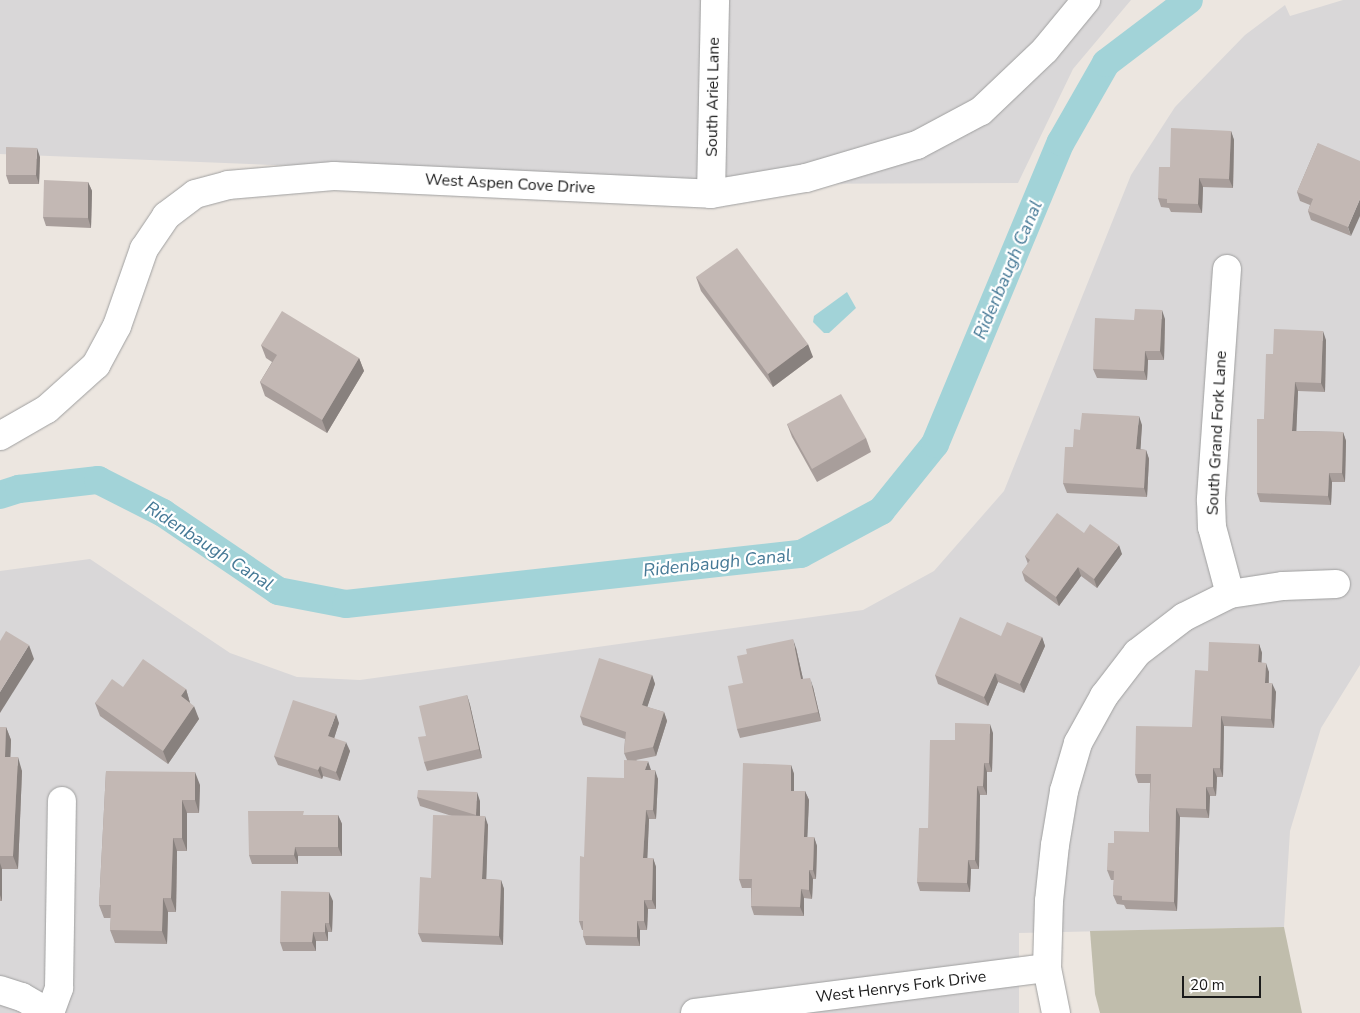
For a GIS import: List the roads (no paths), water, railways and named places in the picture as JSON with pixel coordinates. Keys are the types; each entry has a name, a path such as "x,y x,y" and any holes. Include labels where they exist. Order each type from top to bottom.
{"street":[{"name":"South Ariel Lane","path":"711,194 715,0"},
{"name":"West Aspen Cove Drive","path":"0,436 47,409 96,366 117,326 144,249 166,216 195,194 228,185 334,176 711,194 806,178 917,146 981,111 1045,50 1086,0"},
{"name":"South Grand Fork Lane","path":"1227,269 1211,500 1212,527 1230,594"},
{"path":"1056,1013 1047,968 1048,901 1055,845 1064,791 1078,743 1104,696 1137,653 1184,617 1230,594 1283,586 1336,584"},
{"path":"0,990 22,997 50,1013 59,988 62,801"},
{"name":"West Henrys Fork Drive","path":"695,1013 1047,968"}],"water":[{"path":"847,292 856,308 829,333 824,333 813,322 814,316"}],"waterway":[{"name":"Ridenbaugh Canal","path":"0,495 19,489 98,480 163,513 278,591 346,604 801,554 881,511 935,444 1061,142 1106,63 1189,0"}]}
